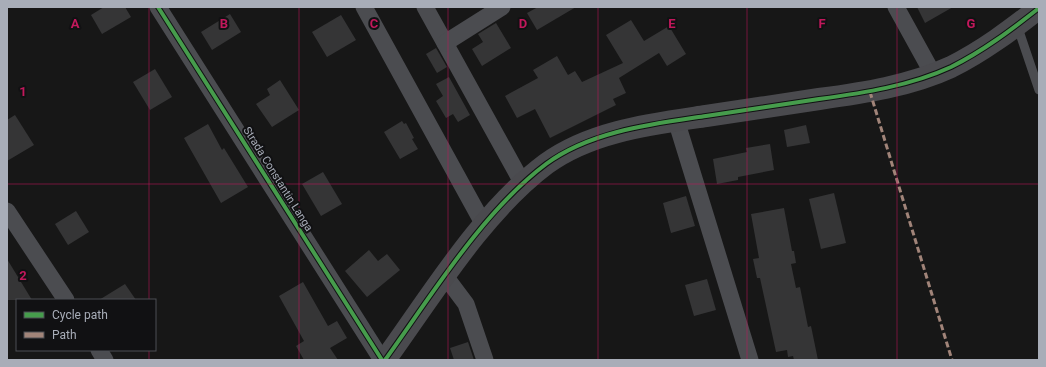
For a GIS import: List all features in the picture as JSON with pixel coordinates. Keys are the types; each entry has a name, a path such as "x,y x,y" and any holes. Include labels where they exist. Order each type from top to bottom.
{"main road":[{"path":"383,360 484,225 523,184 547,163 579,146 625,130 676,120 870,92 933,74 971,56 1017,25 1039,8"}],"street":[{"name":"Strada Constantin Langa","path":"158,7 383,360"},
{"path":"364,7 484,225"},
{"path":"425,7 523,184"},
{"path":"445,43 502,7"},
{"path":"896,7 933,74"},
{"path":"676,120 750,360"},
{"path":"7,211 65,299"},
{"path":"445,276 466,304 485,360"},
{"path":"100,351 106,360"}],"lane":[{"path":"1017,25 1039,90"}],"building":[{"path":"104,7 125,7 131,17 102,34 91,15"},
{"path":"538,7 576,7 537,30 527,13"},
{"path":"917,7 953,7 925,23"},
{"path":"230,14 241,32 212,50 201,32"},
{"path":"341,15 356,40 327,57 312,32"},
{"path":"631,20 644,41 669,26 686,54 667,66 659,53 619,78 626,93 613,99 616,105 550,138 535,109 517,118 505,96 538,78 533,70 557,56 568,75 575,71 582,82 623,63 606,35"},
{"path":"496,23 511,48 482,66 472,49 483,42 478,34"},
{"path":"436,48 447,67 437,73 426,54"},
{"path":"155,69 172,97 150,110 133,82"},
{"path":"449,77 470,115 458,122 453,114 446,118 436,101 443,96 436,84"},
{"path":"280,80 299,110 272,127 256,104 270,95 267,89"},
{"path":"15,115 34,145 7,161 7,120"},
{"path":"402,121 404,124 406,123 414,138 412,139 418,149 400,159 384,132"},
{"path":"208,124 222,150 224,148 248,187 221,203 184,138"},
{"path":"806,125 810,143 787,147 784,130"},
{"path":"770,144 774,170 738,177 738,180 717,184 713,159 747,152 746,148"},
{"path":"323,172 342,204 321,216 302,184"},
{"path":"834,193 846,243 821,249 809,199"},
{"path":"686,196 695,226 671,233 663,203"},
{"path":"784,208 792,251 794,251 796,263 791,264 796,288 800,287 808,327 811,326 818,360 794,360 793,356 788,357 787,350 776,352 760,278 757,278 753,259 759,258 751,214"},
{"path":"76,211 89,232 68,245 55,224"},
{"path":"369,250 378,261 387,254 400,270 367,297 345,271"},
{"path":"7,259 31,299 7,300"},
{"path":"707,279 716,310 694,316 685,285"},
{"path":"303,282 328,326 337,321 347,338 330,348 338,360 304,360 296,346 304,341 279,296"},
{"path":"125,284 135,299 101,299"},
{"path":"468,342 474,360 454,360 450,348"}],"marked path":[{"path":"870,92 952,360"}],"cycle path":[{"path":"158,7 382,360"},
{"path":"385,360 479,230 500,206 523,184 546,164 564,153 602,136 644,126 852,94 903,84 935,74 951,67 986,47 1039,8"}]}
